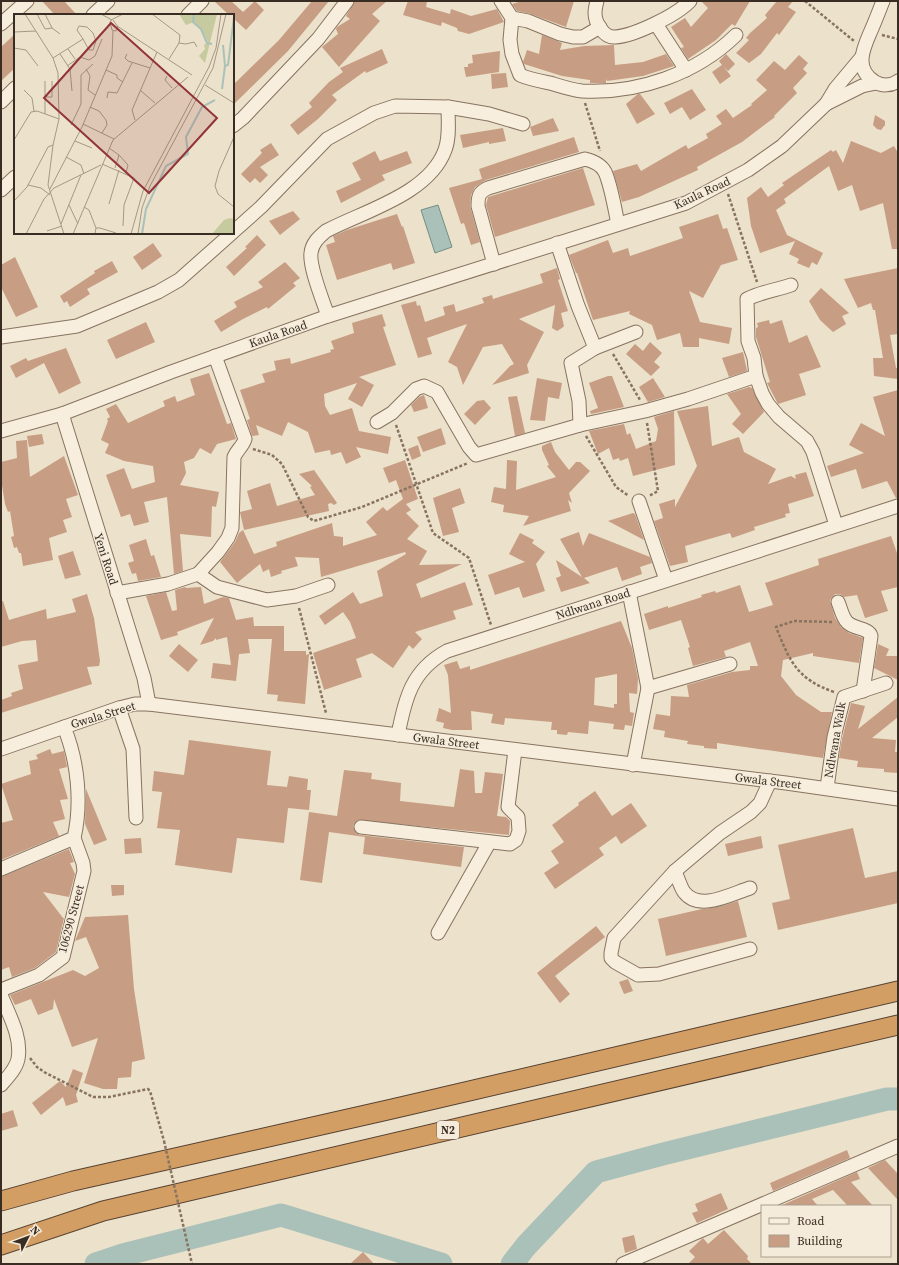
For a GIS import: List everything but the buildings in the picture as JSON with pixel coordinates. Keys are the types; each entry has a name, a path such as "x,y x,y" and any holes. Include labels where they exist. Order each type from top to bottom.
{"highway":[{"path":"1,1201 72,1181 384,1111 898,990"},
{"name":"N2","path":"1,1245 103,1211 898,1025"}],"street":[{"path":"94,14 108,1"},
{"path":"189,14 202,1"},
{"path":"234,125 318,39 347,1"},
{"path":"501,1 512,18 510,40 512,54 520,75 582,91 630,88 653,83 686,70 720,50 736,35"},
{"path":"597,1 595,13 600,27 606,34 615,37 656,24 690,1"},
{"path":"883,1 863,46 861,58 867,74 887,83 898,94"},
{"path":"16,14 25,8"},
{"path":"1,24 14,15"},
{"path":"512,18 528,21 560,34 573,37 583,37 600,27"},
{"path":"656,24 686,70"},
{"name":"Kaula Road","path":"826,104 835,89 861,58"},
{"name":"Kaula Road","path":"1,431 62,414 215,356 328,316 686,202 724,184 766,158 826,104 862,86 887,83"},
{"path":"1,102 14,89"},
{"path":"234,230 262,207 327,139 354,123 395,106 448,107 488,114 523,124"},
{"path":"328,316 314,274 311,254 318,237 326,231 403,195 426,177 439,163 446,149 448,107"},
{"path":"494,264 478,206 478,197 482,191 585,159 597,163 605,172 618,224"},
{"path":"1,190 14,178"},
{"path":"1,338 77,326 158,292 179,280 230,234"},
{"path":"557,243 578,306 595,348"},
{"path":"791,285 778,290 760,292 747,299 748,341 754,358 756,376 768,404 807,441 813,452 836,525"},
{"path":"580,425 579,401 571,363 595,348 636,332"},
{"path":"117,593 168,584 198,574 218,552 228,538 232,528 234,457 236,452 243,445 245,439 242,426 215,356"},
{"path":"377,422 392,413 416,389 424,386 433,389 443,401 476,455 580,425 653,409 756,376"},
{"name":"Yeni Road","path":"62,414 144,678 148,704"},
{"path":"639,502 666,580"},
{"name":"Ndlwana Road","path":"398,735 404,704 409,690 424,667 436,657 447,651 898,506"},
{"path":"198,574 217,587 267,600 296,596 328,585"},
{"path":"629,592 648,688 633,765"},
{"path":"838,602 843,617 849,624 868,632 872,636 862,691"},
{"path":"648,688 730,664"},
{"path":"844,697 886,683"},
{"name":"Ndlwana Walk","path":"827,788 834,737 844,697"},
{"name":"Gwala Street","path":"1,749 119,708 135,704 148,704 827,788 898,799"},
{"path":"119,708 133,749 136,818"},
{"path":"1,869 74,838 78,822 77,775 70,742 64,727"},
{"path":"362,827 490,843 510,844 516,840 518,817 508,807 511,770 515,750"},
{"path":"750,949 659,974 638,975 612,958 611,954 614,938 675,871 720,834 751,812 760,803 770,781"},
{"name":"106290 Street","path":"1,990 39,975 63,957 84,871 83,863 74,838"},
{"path":"438,933 490,843"},
{"path":"675,871 685,892 697,900 710,901 750,888"},
{"path":"1,996 18,1041 18,1060 12,1072 1,1085"},
{"path":"768,1205 898,1146"},
{"path":"623,1264 649,1259 761,1208"}],"path":[{"path":"805,1 855,42 862,30 898,39"},
{"path":"582,91 605,172"},
{"path":"724,184 760,292"},
{"path":"392,413 434,533 469,558 495,635"},
{"path":"580,425 590,446 616,487 639,502"},
{"path":"243,445 248,448 272,454 282,464 308,517 314,521 362,507 471,462 476,455"},
{"path":"296,596 327,716 318,725"},
{"name":"Ndlwana Walk","path":"844,697 814,684 799,672 783,645 776,627 794,621 849,624"},
{"path":"18,1041 37,1067 93,1097 109,1097 141,1089 148,1089 150,1091 157,1112 192,1264"}],"water":[{"path":"438,205 452,247 435,253 421,210"}],"waterway":[{"path":"512,1264 526,1246 596,1172 887,1099 898,1099"},
{"path":"96,1264 123,1255 281,1215 441,1264"}]}
